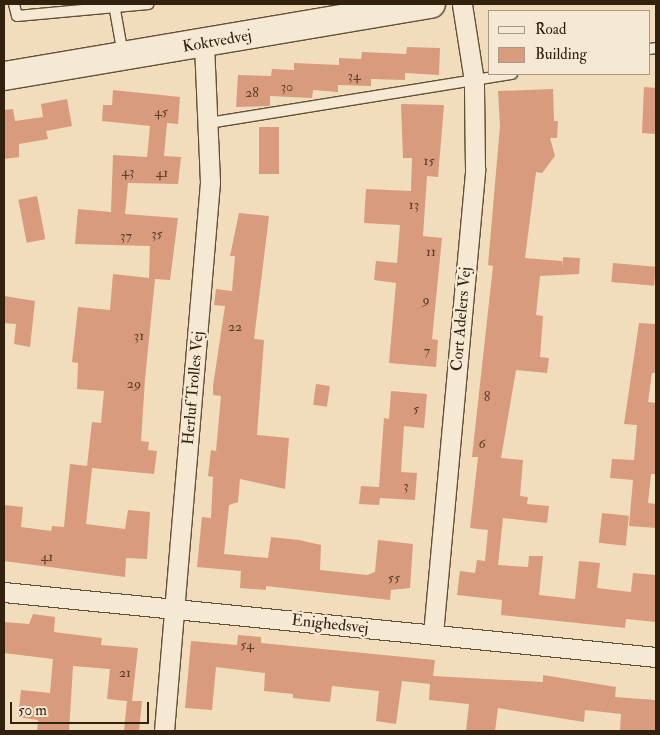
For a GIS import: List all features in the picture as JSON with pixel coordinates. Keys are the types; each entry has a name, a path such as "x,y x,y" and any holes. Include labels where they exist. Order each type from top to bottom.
{"street":[{"name":"Koktvedvej","path":"4,76 204,44 431,4"},
{"name":"Cort Adelers Vej","path":"433,634 475,169 474,81 462,4"},
{"name":"Herluf Trolles Vej","path":"164,731 210,182 209,123 204,44"},
{"name":"Enighedsvej","path":"4,592 656,657"}],"lane":[{"path":"14,4 17,16 62,9 115,10 148,4"},
{"path":"115,10 123,56"},
{"path":"209,123 507,75"}],"building":[{"path":"407,47 440,48 439,75 405,73 405,80 371,79 371,86 338,85 338,92 313,90 312,98 270,96 270,106 236,107 238,75 271,76 272,69 294,70 294,63 339,65 339,58 361,59 362,52 406,54"},
{"path":"644,87 656,88 656,134 642,133"},
{"path":"553,89 554,121 558,121 557,138 550,138 555,156 542,173 536,172 525,258 562,261 562,269 563,257 580,258 579,274 540,276 536,315 543,316 540,357 549,358 547,373 516,370 501,458 523,460 520,496 528,497 527,504 549,506 547,523 503,518 498,565 528,567 529,556 543,556 539,595 575,599 579,561 600,563 597,588 631,592 633,573 656,575 656,622 626,619 625,628 501,615 502,600 457,595 460,571 475,573 477,560 485,561 488,530 470,528 478,457 472,457 493,266 488,265 500,126 498,91"},
{"path":"113,90 180,97 178,124 167,123 164,156 181,157 178,184 128,183 125,214 178,218 170,280 155,279 145,379 141,441 149,442 148,450 157,451 154,474 92,468 86,524 125,529 128,510 150,512 147,559 126,558 125,577 4,561 4,505 23,507 21,527 51,531 52,526 64,527 70,464 87,466 92,422 101,423 104,391 77,389 78,363 72,362 78,307 110,310 113,274 149,278 150,246 75,244 78,209 111,212 113,155 147,157 150,126 102,121 103,105 112,105"},
{"path":"67,99 72,126 46,131 48,139 19,144 19,157 4,159 4,110 13,109 15,121 43,117 41,104"},
{"path":"401,104 444,105 438,177 427,176 423,236 442,238 432,339 438,340 436,367 389,363 396,283 374,280 376,261 397,263 400,225 364,223 366,189 411,191 412,158 403,158"},
{"path":"259,127 279,127 279,174 259,174"},
{"path":"37,196 45,239 27,243 18,200"},
{"path":"239,213 269,216 254,339 264,340 257,435 289,438 285,489 240,479 238,502 229,505 224,554 268,558 271,537 299,540 321,545 320,570 367,575 375,572 378,540 413,544 410,588 391,590 390,600 266,586 266,590 240,588 241,571 197,567 202,517 211,518 213,477 208,476 211,450 216,451 221,396 213,395 213,386 225,306 214,305 216,289 232,291 235,256 230,256"},
{"path":"613,263 656,267 654,286 611,282"},
{"path":"4,296 35,301 30,347 14,344 16,324 4,323"},
{"path":"639,323 656,324 656,373 652,373 648,402 656,403 656,474 651,474 648,503 656,504 656,528 629,526 633,480 610,478 612,459 634,460 637,425 624,424"},
{"path":"316,384 330,386 327,407 313,405"},
{"path":"391,391 427,394 424,428 404,426 401,472 417,473 415,500 380,498 379,505 359,504 361,486 379,487 384,418 389,419"},
{"path":"602,513 629,516 626,546 599,543"},
{"path":"33,614 55,617 54,632 102,638 101,645 138,648 132,701 142,701 139,731 124,731 127,701 107,699 110,669 73,666 69,731 37,731 38,720 18,717 21,690 50,693 53,659 4,653 4,622 29,624"},
{"path":"238,635 261,637 261,643 435,660 433,676 543,682 543,675 616,687 615,697 656,700 656,731 620,730 621,714 585,710 584,722 498,708 495,731 466,731 469,704 429,700 430,684 402,681 396,724 376,721 379,691 332,686 330,702 293,698 293,694 264,691 265,673 216,667 212,710 185,708 191,641 237,645"}]}
